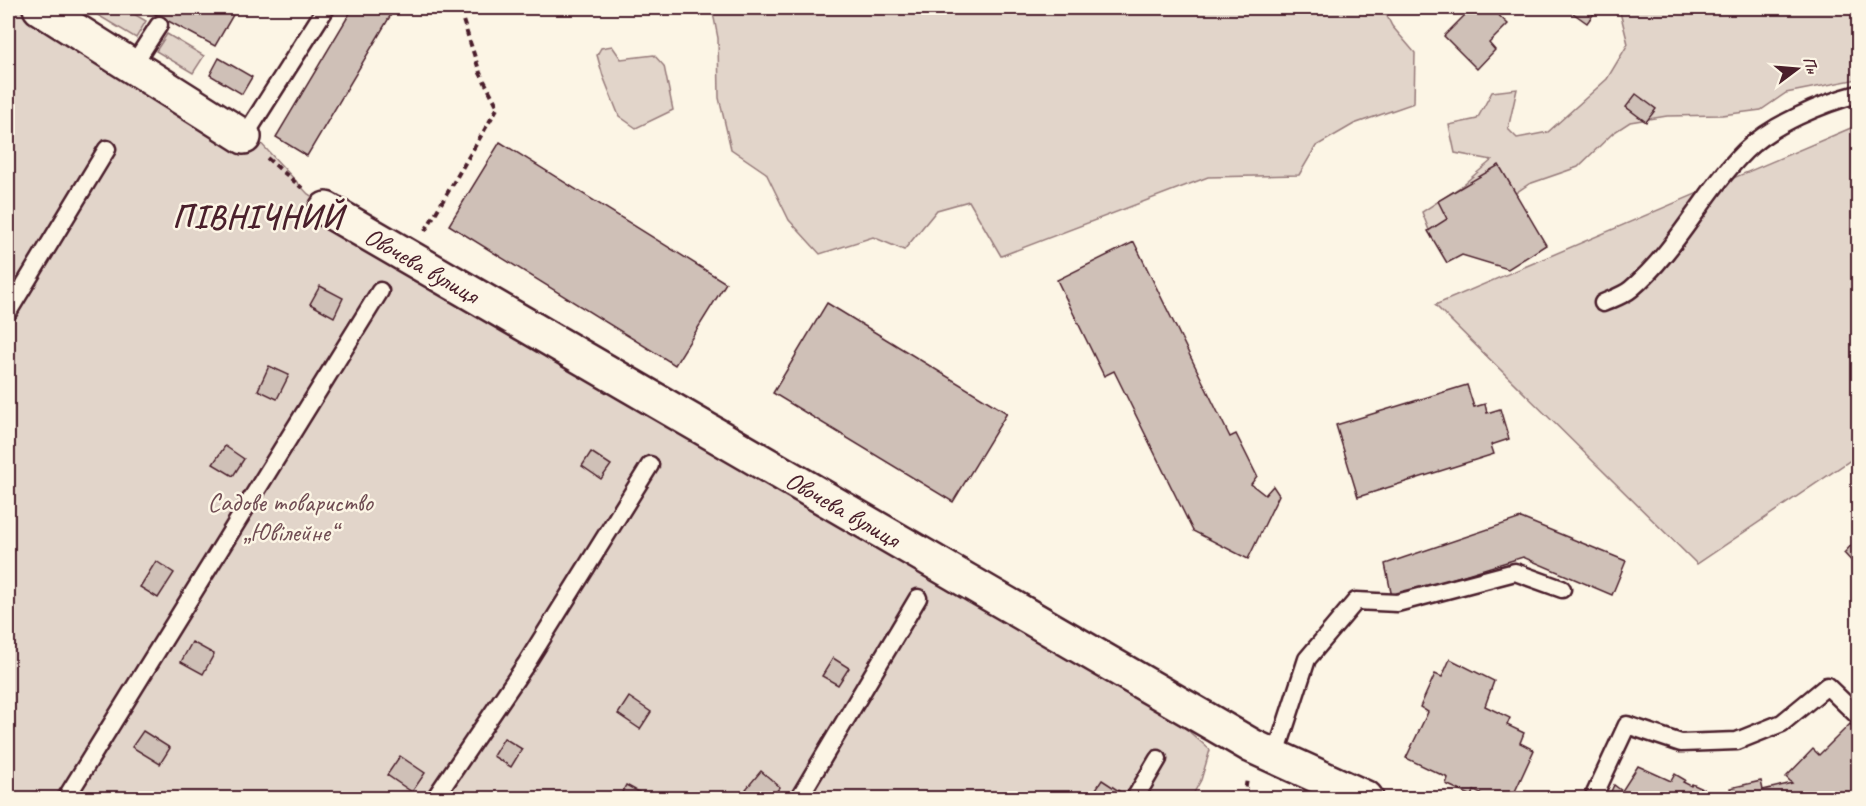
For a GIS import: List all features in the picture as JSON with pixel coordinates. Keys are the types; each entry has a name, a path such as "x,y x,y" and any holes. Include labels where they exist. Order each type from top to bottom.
{"street":[{"path":"40,8 134,65 244,137"},
{"name":"Овочева вулиця","path":"326,209 1252,746 1366,798"}],"lane":[{"path":"244,137 326,8"},
{"path":"134,65 159,25"},
{"path":"1603,303 1630,290 1671,246 1710,192 1746,150 1797,116 1858,94"},
{"path":"8,312 107,149"},
{"path":"66,798 380,291"},
{"path":"435,798 526,664 650,465"},
{"path":"1275,757 1307,658 1356,601 1397,603 1515,572 1562,589"},
{"path":"799,798 918,598"},
{"path":"1593,798 1627,725 1681,743 1737,741 1782,723 1827,686 1858,716"},
{"path":"1135,798 1158,759"}],"path":[{"path":"409,258 498,108 480,73 459,8"},
{"path":"244,137 326,209"}],"green space":[{"name":"Садове товариство „Ювілейне“","path":"8,8 18,8 256,138 308,194 755,466 1167,712 1210,750 1201,780 1191,798 8,798"},
{"path":"86,8 124,8 146,21 136,38"},
{"path":"712,8 1383,8 1392,26 1415,53 1414,103 1354,124 1316,146 1299,175 1208,177 1001,256 969,201 937,210 904,250 873,237 820,254 789,220 766,173 731,149 719,98 718,38"},
{"path":"1619,8 1858,8 1858,79 1786,93 1761,110 1722,115 1667,116 1630,122 1613,133 1578,167 1529,184 1474,221 1432,238 1422,212 1459,188 1492,160 1455,153 1449,125 1477,119 1492,92 1517,89 1508,129 1517,138 1548,132 1607,79 1628,44"},
{"path":"167,34 204,56 193,73 156,51"},
{"path":"612,46 621,59 654,55 664,66 673,110 636,128 619,116 597,55 601,48"},
{"path":"1858,125 1858,455 1697,564 1435,305"}],"building":[{"path":"144,8 237,8 215,46"},
{"path":"353,8 395,8 307,156 276,137"},
{"path":"1472,8 1491,8 1508,24 1489,43 1495,50 1477,69 1444,36"},
{"path":"1566,8 1598,8 1587,23"},
{"path":"219,58 252,77 242,94 210,75"},
{"path":"1636,94 1656,109 1646,122 1626,107"},
{"path":"500,142 726,283 675,365 449,225"},
{"path":"1499,165 1546,245 1508,269 1462,255 1447,263 1428,231 1447,219 1438,201"},
{"path":"1134,242 1230,437 1236,434 1257,476 1251,484 1265,495 1273,486 1279,495 1248,559 1193,531 1114,371 1104,376 1057,280"},
{"path":"320,286 343,298 334,317 310,304"},
{"path":"827,303 1007,413 953,502 773,393"},
{"path":"269,366 289,375 277,399 258,390"},
{"path":"1467,385 1474,407 1485,404 1487,413 1500,409 1509,439 1491,445 1494,454 1358,497 1336,425"},
{"path":"225,446 244,459 233,476 213,464"},
{"path":"591,452 611,465 601,479 582,466"},
{"path":"1521,518 1626,561 1612,595 1523,557 1392,597 1385,564"},
{"path":"1858,538 1858,568 1844,553"},
{"path":"156,561 174,573 158,598 140,587"},
{"path":"192,642 214,654 203,674 181,662"},
{"path":"833,658 849,668 838,685 822,676"},
{"path":"1450,659 1494,681 1485,706 1510,718 1507,725 1524,733 1520,743 1534,750 1512,798 1497,793 1494,798 1491,798 1474,791 1472,796 1446,784 1448,778 1406,758 1428,712 1420,707 1435,674 1442,677"},
{"path":"629,697 651,712 640,729 618,714"},
{"path":"1850,724 1858,733 1858,798 1717,798 1731,793 1730,788 1761,781 1763,790 1792,783 1786,777 1813,749 1819,755"},
{"path":"143,731 170,748 160,764 132,747"},
{"path":"504,738 522,749 511,767 493,756"},
{"path":"400,756 425,773 412,792 387,775"},
{"path":"1638,766 1671,781 1675,774 1685,780 1683,782 1703,789 1702,792 1707,794 1707,798 1608,798 1614,785 1622,791"},
{"path":"761,771 780,787 771,798 758,798 746,789"},
{"path":"1102,780 1122,793 1118,798 1090,798"},
{"path":"626,785 641,793 638,798 619,798"}],"district":[{"name":"ПІВНІЧНИЙ","path":"258,216"}]}
